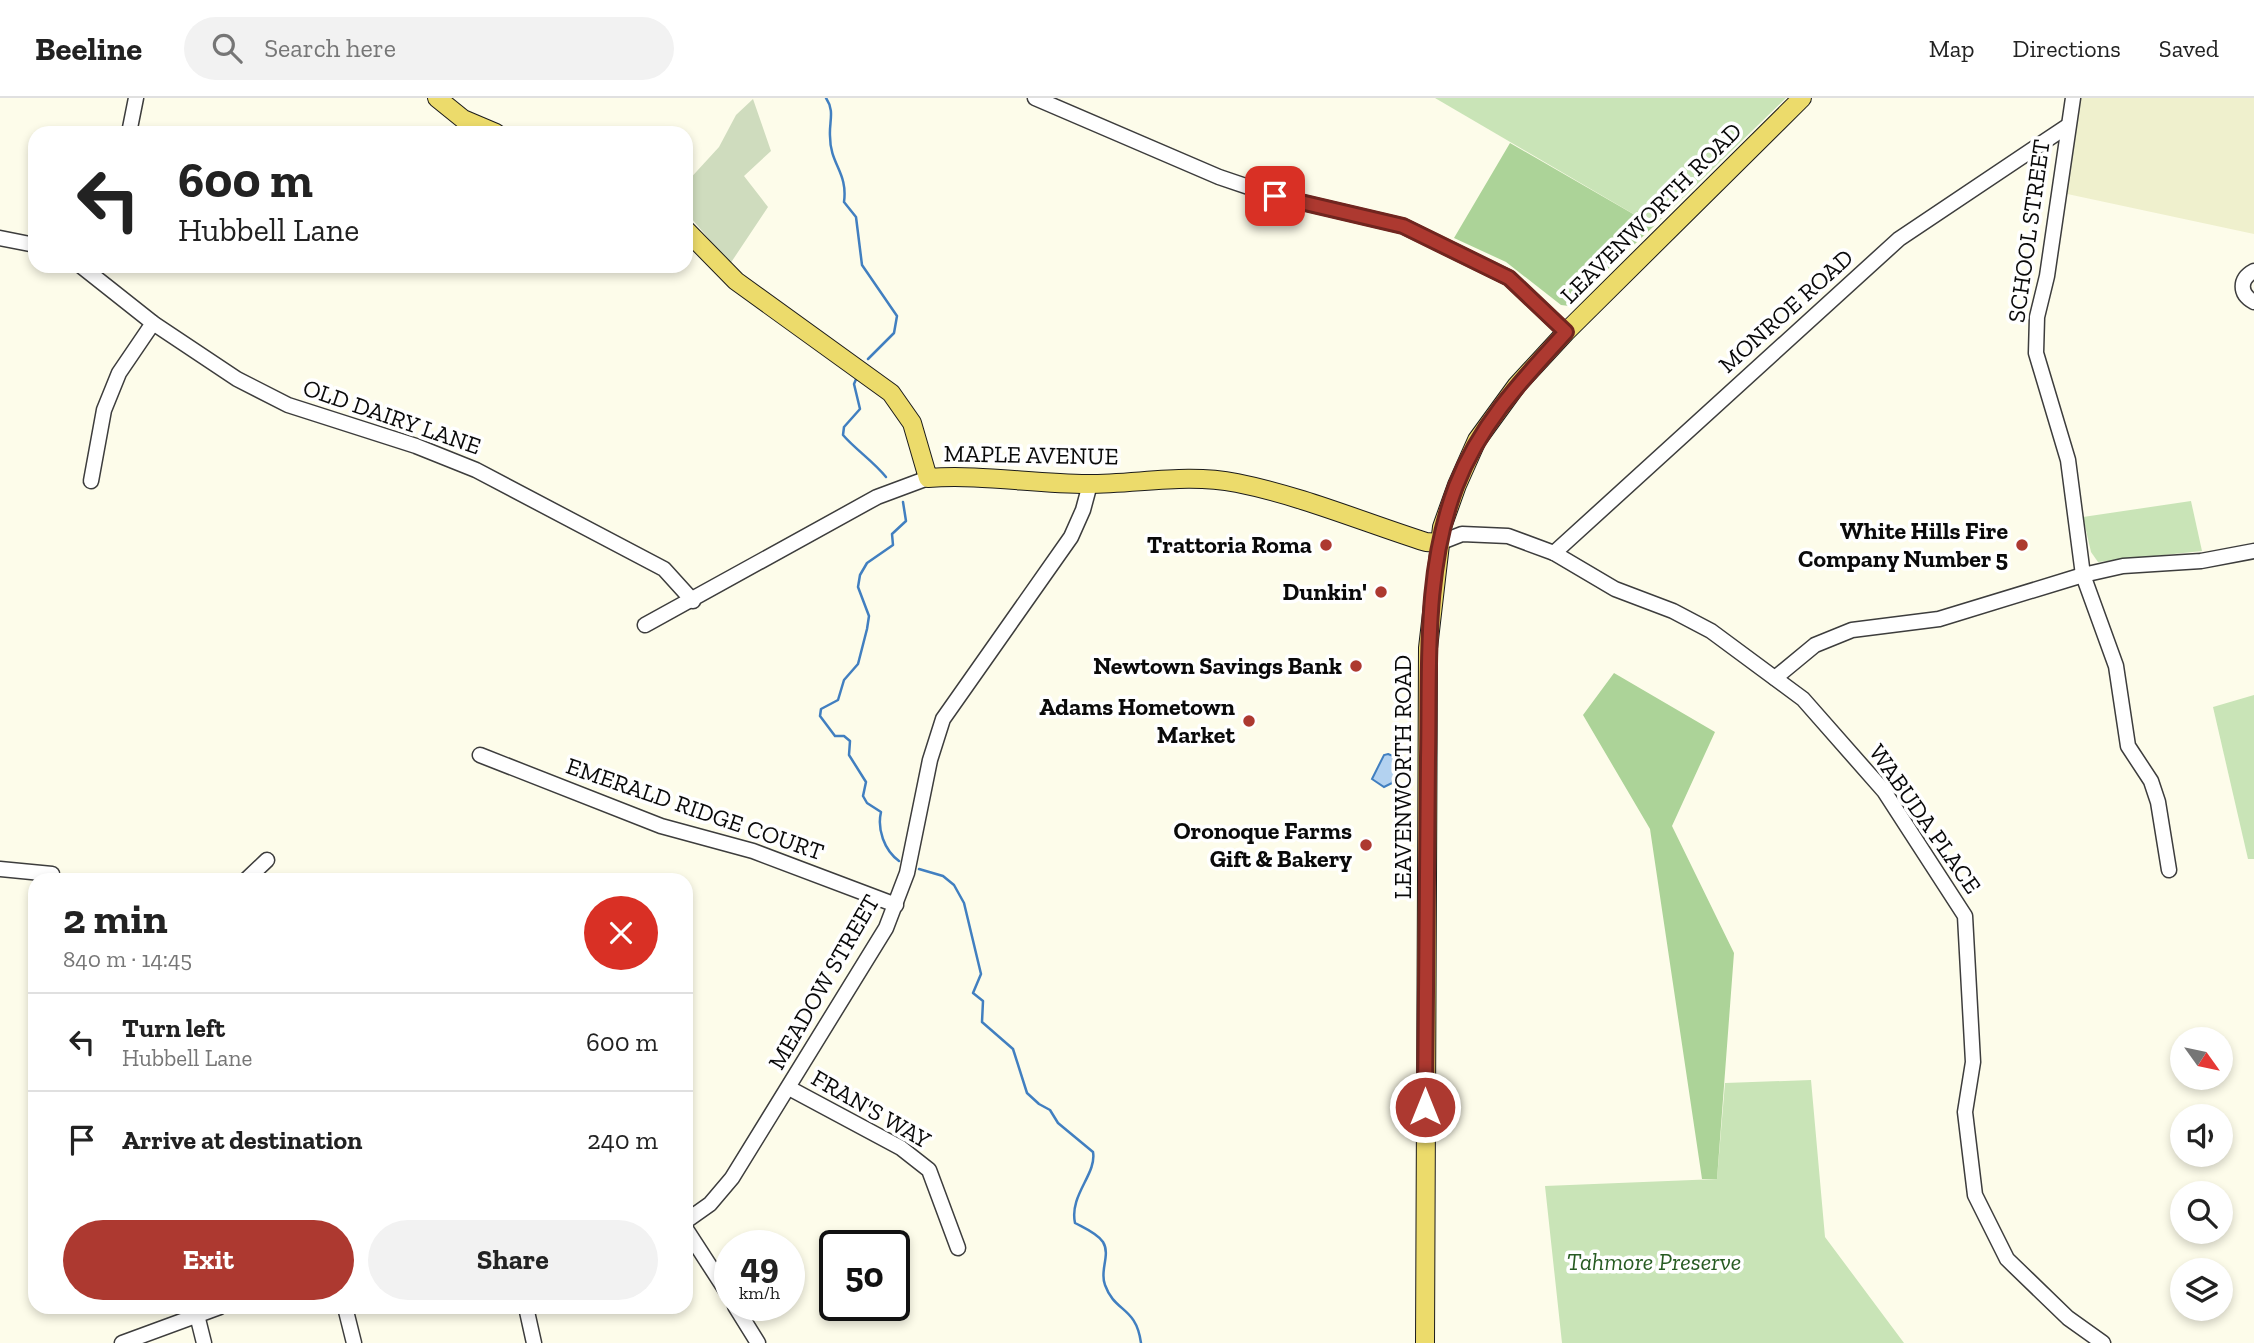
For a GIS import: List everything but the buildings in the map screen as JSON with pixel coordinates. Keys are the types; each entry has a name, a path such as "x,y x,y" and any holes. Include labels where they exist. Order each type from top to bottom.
{"main road":[{"path":"437,98 463,119 480,126"},
{"name":"LEAVENWORTH ROAD","path":"1425,1343 1428,648 1438,543 1457,485 1478,440 1497,410 1566,332 1801,98"},
{"name":"MAPLE AVENUE","path":"693,237 736,281 891,393 912,423 928,478 974,476 998,480 1090,484 1168,477 1236,483 1344,513 1426,542 1438,543"}],"street":[{"path":"130,126 136,98"},
{"path":"1035,98 1219,177 1275,196 1403,226 1509,278 1566,332"},
{"name":"SCHOOL STREET","path":"2073,98 2066,127 2047,276 2037,317 2036,353 2068,460 2083,575 2116,666 2128,747 2151,780 2158,802 2169,870"},
{"name":"MONROE ROAD","path":"1554,553 1899,239 2066,127"},
{"path":"0,237 28,243"},
{"path":"2254,271 2246,277 2243,286 2246,296 2254,302"},
{"name":"OLD DAIRY LANE","path":"90,273 153,323 237,379 288,405 416,446 476,470 664,569 693,601"},
{"path":"91,481 104,410 118,373 153,323"},
{"path":"645,625 693,601 877,497 928,478"},
{"name":"MEADOW STREET","path":"693,1216 710,1204 727,1184 870,957 896,905 907,873 930,760 943,719 1071,537 1083,510 1090,484"},
{"name":"WABUDA PLACE","path":"1438,543 1462,534 1508,536 1554,553 1615,589 1673,611 1711,631 1803,699 1884,791 1965,916 1973,1062 1965,1112 1975,1195 2007,1259 2068,1318 2103,1343"},
{"path":"1775,678 1815,645 1852,629 1939,620 2083,575 2123,566 2200,561 2254,551"},
{"name":"EMERALD RIDGE COURT","path":"480,755 661,826 753,851 896,905"},
{"path":"253,873 267,860"},
{"path":"0,869 42,873"},
{"name":"FRAN'S WAY","path":"789,1088 901,1148 929,1170 958,1248"},
{"path":"693,1240 714,1272"},
{"path":"122,1343 200,1314"},
{"path":"347,1314 354,1343"},
{"path":"528,1314 534,1343"},
{"path":"197,1315 204,1343"},
{"path":"744,1321 758,1343"}],"green space":[{"path":"1435,98 1786,98 1654,226"},
{"path":"2073,98 2254,98 2254,234 2058,192"},
{"path":"753,99 771,151 744,176 768,207 730,264 693,220 693,175 719,147 736,115"},
{"path":"1510,143 1654,226 1569,306 1561,305 1506,262 1454,238"},
{"path":"2191,501 2202,551 2098,562 2091,552 2083,517"},
{"path":"1614,673 1715,732 1672,826 1734,953 1717,1179 1702,1179 1650,829 1583,715"},
{"path":"2254,695 2254,859 2248,859 2213,707"},
{"name":"Tahmore Preserve","path":"1811,1080 1825,1237 1904,1343 1562,1343 1545,1186 1717,1179 1725,1083"}],"water":[{"path":"1384,755 1393,756 1396,767 1392,783 1384,787 1372,779"}],"waterway":[{"path":"826,98 831,112 831,146 844,183 844,202 856,217 862,265 897,316 894,333 868,359"},
{"path":"857,377 854,384 860,409 844,427 843,435 886,477"},
{"path":"899,861 889,851 883,839 881,812 867,803 863,796 866,782 849,755 850,741 844,736 835,736 820,716 821,709 838,700 844,680 858,664 869,616 858,587 860,575 867,563 893,545 892,534 906,521 903,502"},
{"path":"919,869 943,876 954,885 964,903 981,974 973,993 983,1001 982,1022 1013,1049 1027,1093 1050,1110 1058,1123 1093,1152 1091,1168 1076,1203 1075,1223 1094,1233 1103,1242 1106,1252 1103,1274 1105,1285 1114,1301 1135,1322 1141,1343"}],"place":[{"name":"Trattoria Roma","path":"1326,545"},
{"name":"White Hills Fire Company Number 5","path":"2022,545"},
{"name":"Dunkin'","path":"1381,592"},
{"name":"Newtown Savings Bank","path":"1356,666"},
{"name":"Adams Hometown Market","path":"1249,721"},
{"name":"Oronoque Farms Gift & Bakery","path":"1366,845"}],"route":[{"path":"1275,196 1403,226 1509,278 1566,332 1497,410 1478,440 1457,485 1438,543 1428,648 1425,1107"}]}
